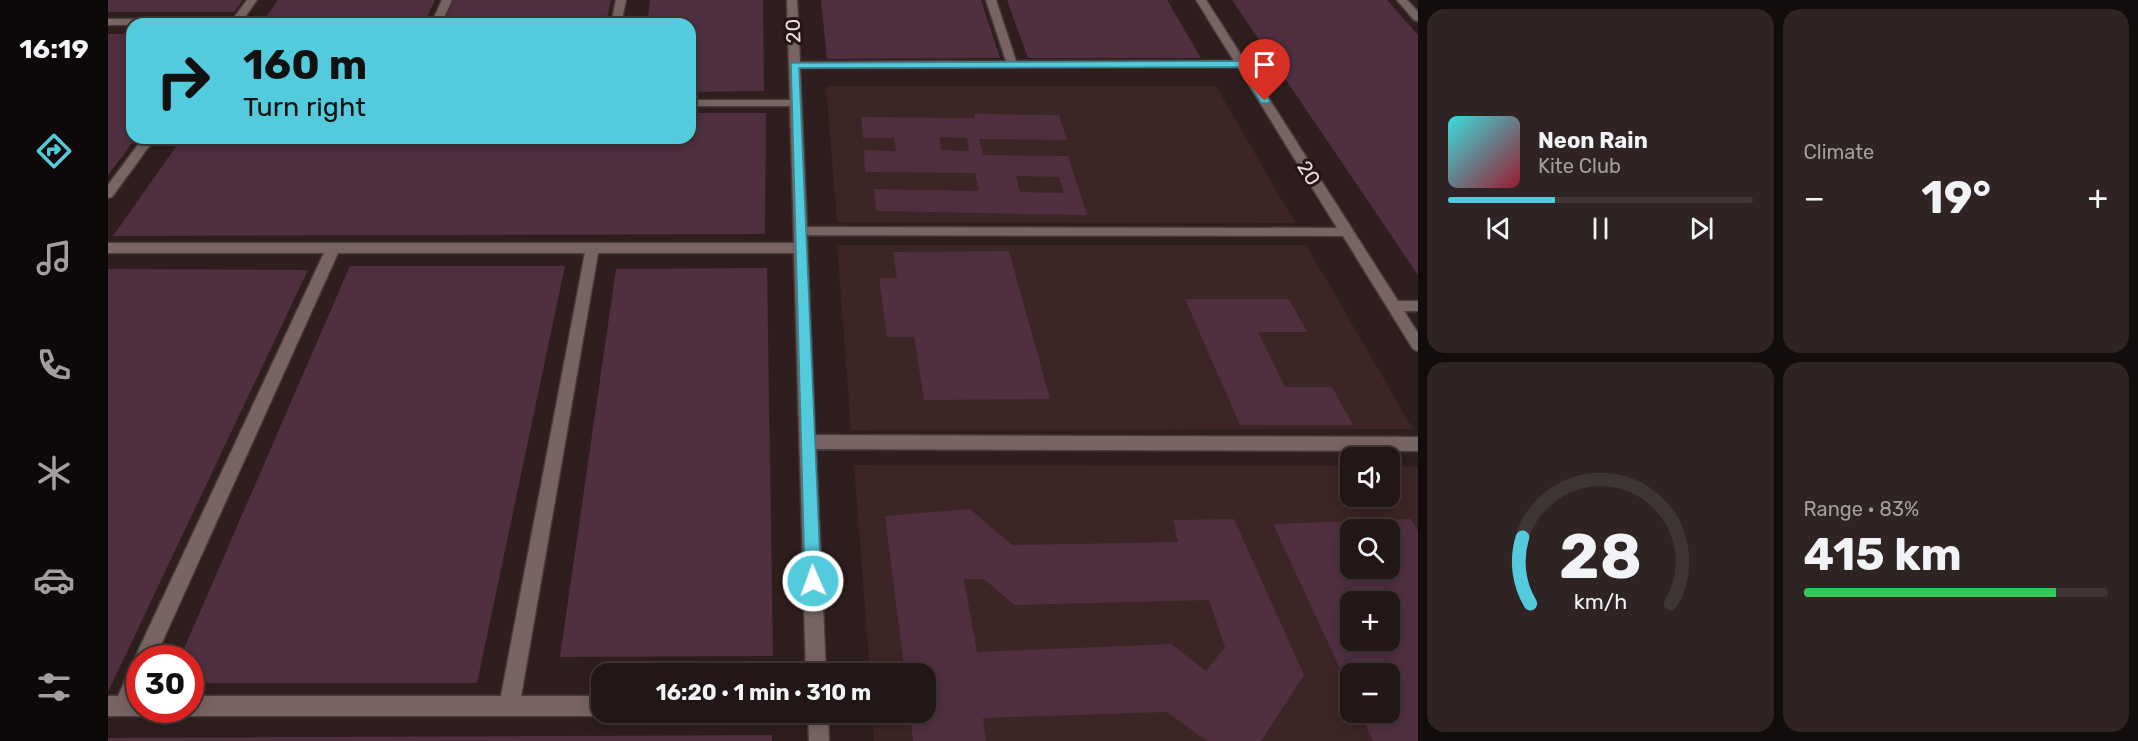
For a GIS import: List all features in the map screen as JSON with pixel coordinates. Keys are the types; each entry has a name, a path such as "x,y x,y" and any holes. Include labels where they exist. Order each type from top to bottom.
{"street":[{"path":"239,18 252,0"},
{"path":"439,18 447,0"},
{"path":"617,18 621,0"},
{"name":"20","path":"792,0 816,663"},
{"path":"991,0 1012,64"},
{"name":"20","path":"1201,0 1418,345"},
{"path":"1402,0 1418,18"},
{"path":"108,22 126,22"},
{"path":"794,65 1241,64"},
{"path":"696,103 795,103"},
{"path":"108,194 145,144"},
{"path":"801,231 1347,232"},
{"path":"108,248 802,248"},
{"path":"152,645 333,248"},
{"path":"509,706 592,248"},
{"path":"1394,306 1418,306"},
{"path":"809,442 1418,444"},
{"path":"204,706 591,706"},
{"path":"818,723 819,741"}],"shaded area":[{"path":"826,86 1216,86 1295,223 837,222"},
{"path":"837,245 1306,245 1413,429 851,430"},
{"path":"854,465 1340,466 1340,507 1400,507 1400,466 1418,467 1418,741 874,741 873,723 936,723 936,663 869,663"}],"building":[{"path":"108,0 243,0 234,12 108,12"},
{"path":"278,0 435,0 427,18 265,18"},
{"path":"454,0 611,0 607,18 446,18"},
{"path":"650,0 763,0 764,91 696,92 696,18 648,18"},
{"path":"821,0 981,0 1000,58 827,59"},
{"path":"1007,0 1167,0 1201,58 1028,58"},
{"path":"1232,0 1387,0 1418,35 1418,275"},
{"path":"108,34 126,34 126,144 131,144 108,175"},
{"path":"696,113 766,113 765,234 113,236 178,144 696,144"},
{"path":"974,114 1059,115 1067,140 979,139 983,155 1068,156 1087,215 876,211 874,189 979,191 975,173 865,172 864,150 896,151 894,138 863,138 861,117 975,118","holes":["940,137 967,138 969,151 941,150","1016,176 1059,177 1064,193 1020,192"]},
{"path":"1009,251 1050,399 924,400 914,337 887,337 879,278 897,278 893,252"},
{"path":"350,266 565,266 477,683 204,683 204,645 186,645"},
{"path":"767,268 773,656 560,657 616,269"},
{"path":"108,269 308,270 130,645 126,645 126,654 108,692"},
{"path":"1185,299 1289,299 1307,332 1258,332 1285,387 1332,387 1353,425 1240,425"},
{"path":"970,509 1012,545 1178,542 1173,520 1234,519 1304,675 1261,741 1207,741 1167,712 983,718 986,741 913,741 911,723 936,723 936,663 904,663 885,516","holes":["964,579 984,579 1014,605 1209,600 1225,647 1206,671 1171,644 977,652"]},
{"path":"1400,519 1411,519 1418,531 1418,741 1373,741 1365,723 1400,723 1400,663 1340,663 1340,668 1273,524 1340,522 1340,579 1400,579"},
{"path":"772,735 772,741 108,741 108,738"}],"route":[{"path":"813,581 794,65 1241,64 1265,101"}]}
